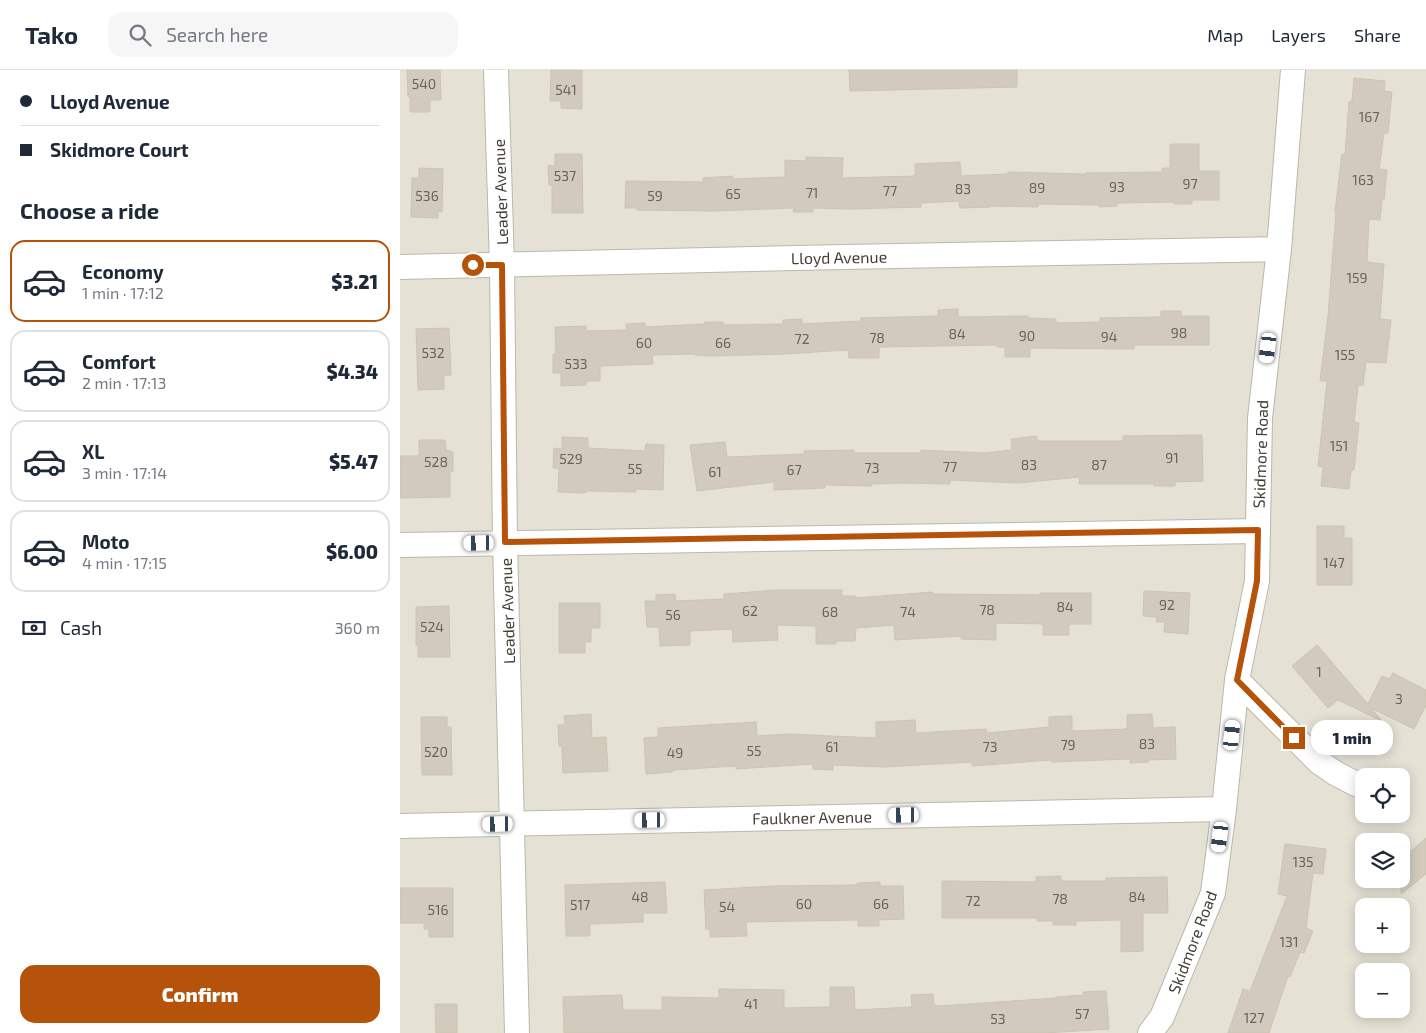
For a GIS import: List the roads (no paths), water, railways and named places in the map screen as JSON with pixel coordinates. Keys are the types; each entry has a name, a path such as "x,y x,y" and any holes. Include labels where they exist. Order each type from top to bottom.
{"street":[{"name":"Leader Avenue","path":"496,70 502,265 505,542 516,1033"},
{"name":"Skidmore Road","path":"1150,1033 1162,1017 1213,893 1224,809 1237,680 1257,581 1260,418 1279,249 1293,70"},
{"name":"Lloyd Avenue","path":"400,267 1279,249"},
{"path":"400,545 1258,530"},
{"path":"1237,680 1305,750 1335,773 1355,783"},
{"name":"Faulkner Avenue","path":"400,826 1224,809"}]}
